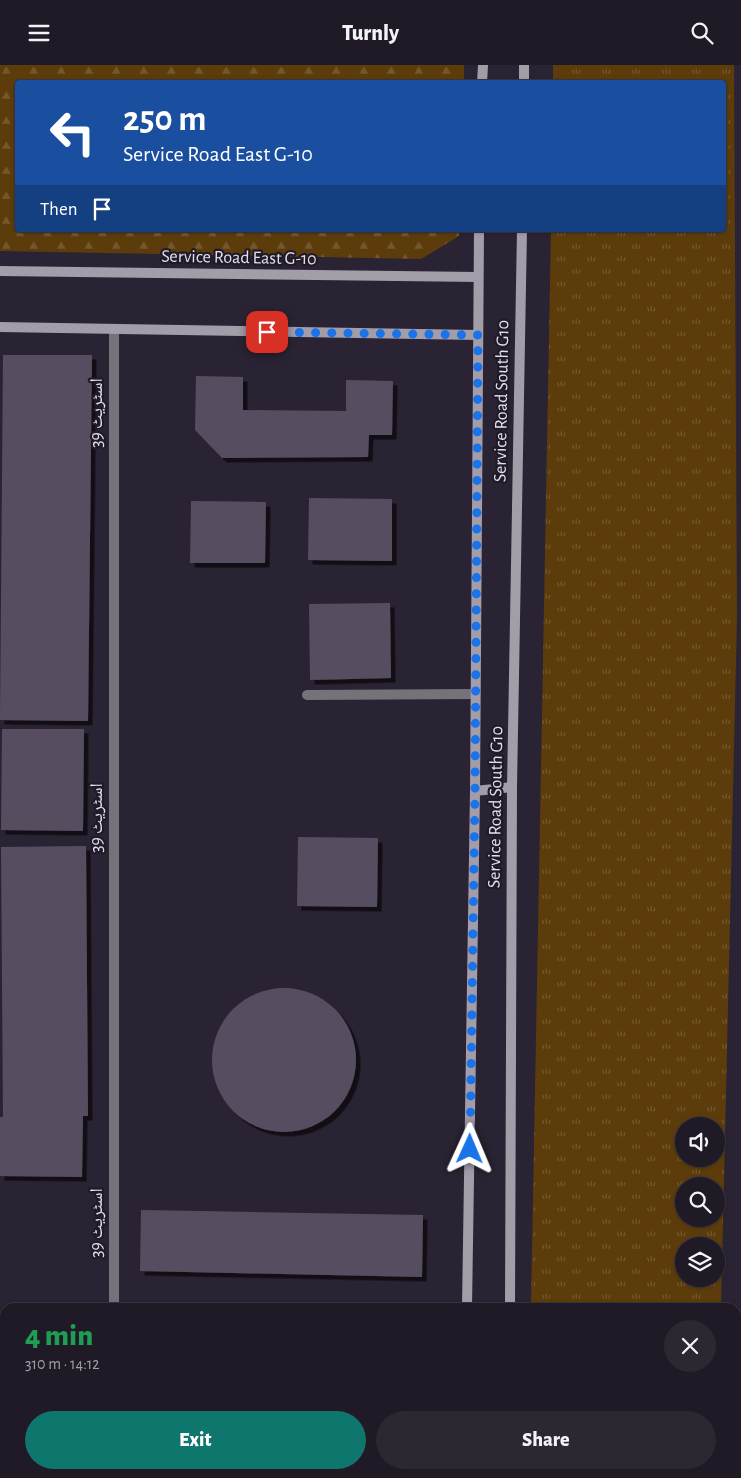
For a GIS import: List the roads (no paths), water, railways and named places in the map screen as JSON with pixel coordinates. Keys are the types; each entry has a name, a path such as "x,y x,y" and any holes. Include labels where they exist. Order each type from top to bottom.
{"main road":[{"path":"482,80 483,65"},
{"path":"524,65 524,80"},
{"name":"Service Road South G10","path":"467,1303 475,791 479,232"},
{"name":"Service Road South G10","path":"510,1303 512,787 522,232"},
{"name":"Service Road East G-10","path":"0,271 478,277"},
{"path":"0,327 478,335"},
{"path":"475,791 512,787"}],"street":[{"name":"اسٹریٹ 39","path":"114,329 114,1303"},
{"path":"307,695 475,694"}]}
